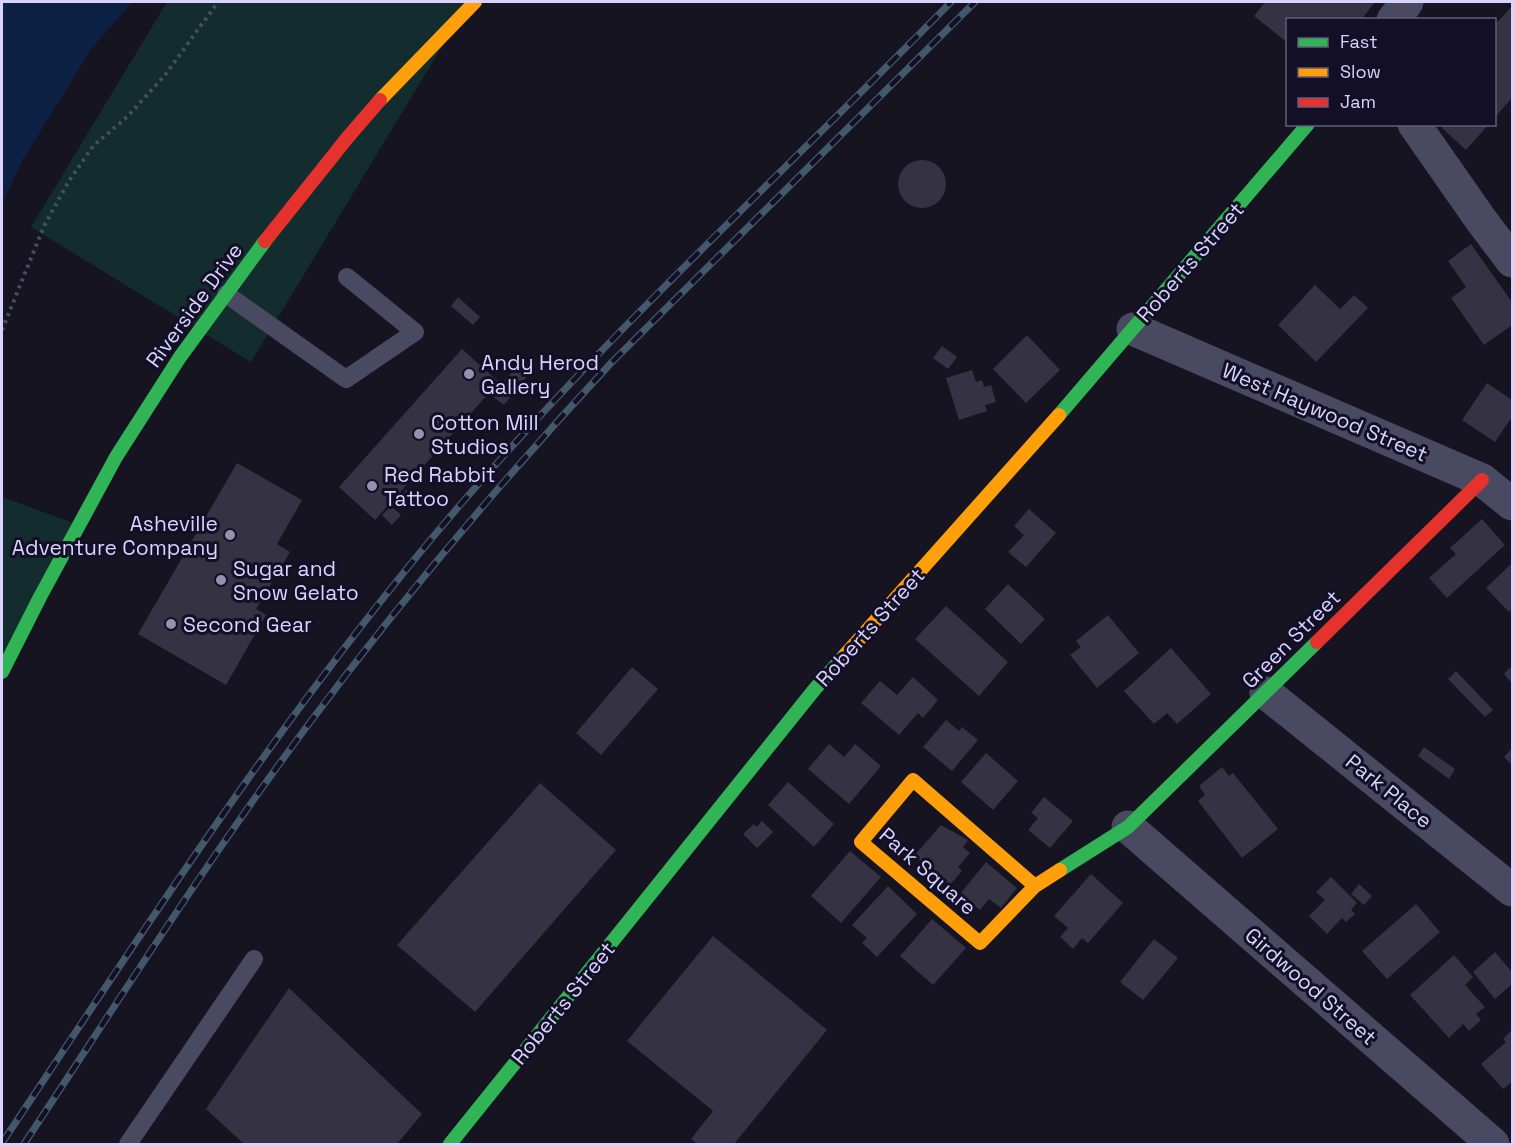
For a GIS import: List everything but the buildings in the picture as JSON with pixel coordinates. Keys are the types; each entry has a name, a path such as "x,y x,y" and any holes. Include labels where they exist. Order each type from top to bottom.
{"street":[{"name":"Riverside Drive","path":"2,672 116,457 180,357 282,220 348,137 396,82 475,2"},
{"path":"1395,18 1407,2"},
{"name":"Roberts Street","path":"450,1144 814,690 1133,329 1306,126"},
{"path":"1415,126 1480,220 1512,261"},
{"name":"West Haywood Street","path":"1133,329 1482,480 1512,504"},
{"name":"Green Street","path":"1128,827 1482,480"},
{"name":"Park Place","path":"1266,693 1512,890"},
{"name":"Park Square","path":"1035,886 913,780 861,842 980,943 1035,886 1128,827"},
{"name":"Girdwood Street","path":"1128,827 1493,1144"}],"lane":[{"path":"226,294 346,379 415,332 347,277"},
{"path":"129,1144 254,959"}],"path":[{"path":"2,330 44,226 69,181 93,146 127,117 165,75 218,2"}],"green space":[{"path":"167,2 469,2 251,362 31,227"},
{"path":"2,497 79,525 2,667"}],"water":[{"path":"2,2 132,2 91,49 24,158 2,203"}],"railway":[{"path":"2,1143 221,817 278,737 397,581 460,505 519,439 640,312 951,2"},
{"path":"24,1144 268,780 341,681 453,542 611,363 975,2"}],"traffic: fast":[{"path":"1059,415 1306,126"},
{"path":"2,672 116,457 180,357 265,241"},
{"path":"1060,870 1128,827 1317,642"},
{"path":"450,1144 814,690 845,655"}],"traffic: slow":[{"path":"380,100 475,2"},
{"path":"845,655 1059,415"},
{"path":"1035,886 913,780 861,842 980,943 1035,886 1060,870"}],"traffic: jam":[{"path":"265,241 380,100"},
{"path":"1317,642 1482,480"}],"place":[{"name":"Andy Herod Gallery","path":"469,374"},
{"name":"Cotton Mill Studios","path":"419,434"},
{"name":"Red Rabbit Tattoo","path":"372,486"},
{"name":"Asheville Adventure Company","path":"230,535"},
{"name":"Sugar and Snow Gelato","path":"221,580"},
{"name":"Second Gear","path":"171,624"}]}
